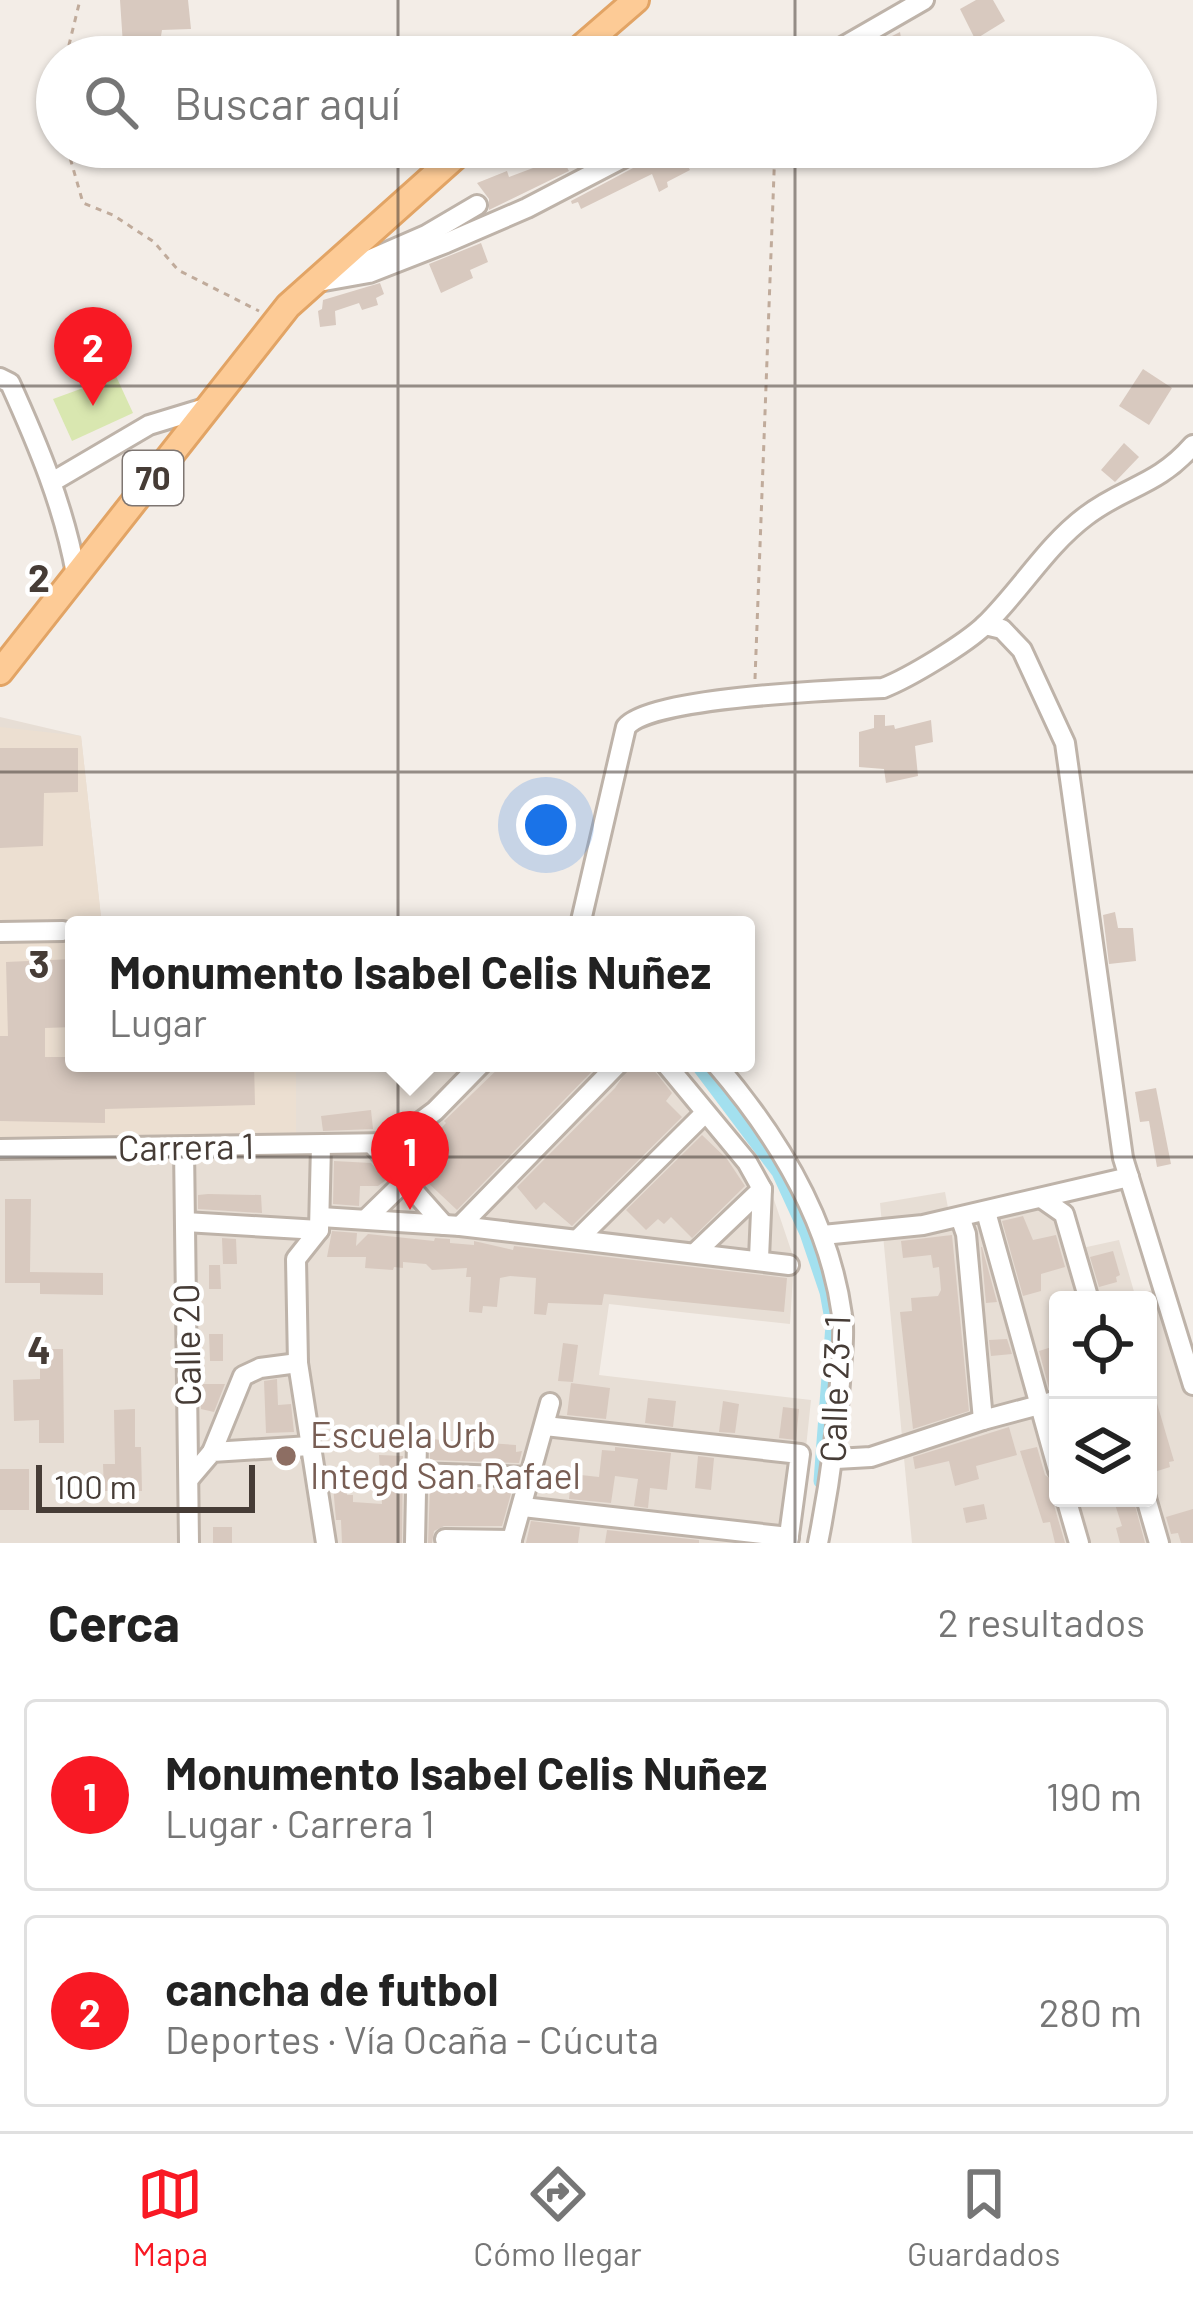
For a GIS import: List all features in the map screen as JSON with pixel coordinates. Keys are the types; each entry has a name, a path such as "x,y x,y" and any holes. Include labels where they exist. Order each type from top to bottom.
{"main road":[{"path":"594,36 636,0"},
{"name":"70","path":"0,672 277,320 309,284 442,168"}],"street":[{"path":"861,36 924,0"},
{"path":"309,284 369,274 526,208 603,168"},
{"path":"345,277 364,262 426,235 477,205"},
{"path":"0,378 10,383 52,482 67,522 76,574"},
{"path":"52,482 149,425 208,407"},
{"path":"582,916 626,727 642,713 755,697 883,688 899,682 985,625 1063,534 1105,503 1148,484 1193,445"},
{"path":"985,625 1002,629 1022,650 1065,743 1111,1086 1129,1177 1193,1385"},
{"path":"0,932 63,931"},
{"path":"373,1144 392,1143 410,1133 473,1072"},
{"path":"452,1226 610,1072"},
{"path":"672,1072 747,1162 762,1189 759,1258"},
{"name":"Calle 23-1","path":"722,1072 788,1160 823,1235 843,1320 836,1459 818,1543"},
{"path":"578,1239 705,1113"},
{"path":"373,1144 404,1183 452,1226"},
{"name":"Carrera 1","path":"0,1149 373,1144"},
{"path":"321,1145 320,1223 296,1259 298,1363 326,1543"},
{"name":"Calle 20","path":"184,1147 189,1543"},
{"path":"823,1235 883,1231 960,1217 1129,1177"},
{"path":"367,1219 404,1183"},
{"path":"697,1251 762,1189"},
{"path":"1044,1199 1064,1214 1086,1291"},
{"path":"836,1459 886,1453 1049,1403 986,1212"},
{"path":"960,1217 966,1234 983,1420"},
{"path":"185,1222 367,1219 790,1264"},
{"path":"189,1479 212,1452 243,1376 260,1368 298,1363"},
{"path":"445,1539 512,1541 550,1403"},
{"path":"523,1507 788,1540 800,1454 545,1426"},
{"path":"415,1543 417,1441"},
{"path":"212,1452 310,1446"},
{"path":"416,1473 532,1477"},
{"path":"1069,1507 1079,1543"},
{"path":"1149,1507 1159,1543"}],"path":[{"path":"71,36 80,0"},
{"path":"73,168 83,203 154,242 178,270 277,320"},
{"path":"755,697 774,168"}],"shaded area":[{"path":"0,717 81,736 101,916 65,916 65,1072 681,1072 767,1179 794,1259 790,1324 609,1304 599,1375 811,1400 796,1543 0,1543"},
{"path":"0,727 81,736 101,916 65,916 65,1072 296,1072 296,1137 0,1144"},
{"path":"945,1192 949,1213 1045,1193 1072,1211 1082,1248 1119,1240 1134,1291 1049,1291 1049,1507 1157,1507 1157,1291 1149,1291 1171,1285 1193,1356 1193,1543 912,1543 880,1203"}],"green space":[{"path":"116,376 133,413 72,441 53,399"}],"building":[{"path":"120,0 188,0 191,29 162,30 161,36 122,36"},
{"path":"976,0 993,0 1005,21 974,36 960,9"},
{"path":"533,168 569,171 489,210 489,199 477,183 507,171 509,177"},
{"path":"633,168 690,170 659,192 652,174 581,209 571,201"},
{"path":"481,243 488,262 470,270 473,278 441,293 429,264"},
{"path":"380,283 384,294 376,298 378,305 362,310 359,303 335,311 336,325 320,327 318,311 323,300"},
{"path":"1143,369 1172,388 1149,425 1119,406"},
{"path":"1124,443 1139,457 1115,482 1101,470"},
{"path":"874,715 885,715 885,726 895,729 931,720 933,742 915,746 918,776 886,783 884,769 859,767 859,732 874,728"},
{"path":"0,748 78,748 78,792 44,793 43,846 0,848"},
{"path":"1115,912 1118,928 1133,928 1136,961 1109,964 1103,915"},
{"path":"65,959 65,1027 45,1028 45,1057 65,1057 65,1072 254,1072 255,1105 105,1109 105,1123 0,1121 0,1036 8,1036 6,962"},
{"path":"495,1072 591,1072 457,1210 408,1164"},
{"path":"626,1072 655,1072 672,1093 666,1101 682,1117 572,1226 544,1202 536,1210 517,1187"},
{"path":"1156,1088 1171,1164 1157,1167 1149,1121 1140,1122 1135,1092"},
{"path":"371,1110 373,1129 323,1131 321,1116"},
{"path":"702,1135 727,1159 745,1186 692,1238 671,1217 664,1224 658,1219 646,1230 626,1210"},
{"path":"334,1161 371,1163 386,1180 378,1186 360,1186 359,1206 333,1204"},
{"path":"198,1195 261,1195 262,1213 198,1209"},
{"path":"5,1199 31,1199 30,1272 103,1273 103,1295 40,1294 40,1283 5,1283"},
{"path":"1023,1216 1033,1240 1056,1235 1065,1267 1041,1274 1041,1291 1023,1296 1002,1221"},
{"path":"332,1231 357,1233 356,1246 368,1234 450,1239 450,1243 474,1245 474,1241 513,1250 514,1246 787,1278 784,1312 604,1294 602,1305 548,1303 546,1315 534,1314 536,1278 510,1276 500,1278 497,1307 469,1312 467,1268 432,1270 426,1264 403,1262 403,1268 393,1270 365,1268 366,1257 327,1257"},
{"path":"952,1235 969,1411 913,1429 900,1312 912,1311 911,1298 938,1296 941,1290 939,1267 933,1268 931,1255 903,1258 901,1241"},
{"path":"222,1238 236,1239 237,1264 223,1264"},
{"path":"982,1247 997,1302 986,1303"},
{"path":"1113,1251 1120,1275 1117,1282 1099,1287 1090,1257"},
{"path":"209,1265 220,1265 221,1289 209,1289"},
{"path":"209,1334 223,1334 223,1361 210,1361"},
{"path":"1007,1339 1012,1354 991,1356 989,1340"},
{"path":"563,1343 578,1345 573,1382 558,1381"},
{"path":"1049,1348 1049,1388 1039,1351"},
{"path":"40,1349 63,1349 64,1443 39,1443 39,1420 14,1421 13,1380 40,1379"},
{"path":"277,1379 278,1405 291,1404 294,1432 266,1433 264,1381"},
{"path":"571,1383 610,1388 606,1419 567,1415"},
{"path":"200,1384 225,1384 214,1412 201,1409"},
{"path":"648,1398 676,1401 673,1427 645,1423"},
{"path":"723,1401 739,1404 735,1433 719,1432"},
{"path":"1157,1403 1174,1461 1169,1462 1170,1467 1157,1471"},
{"path":"783,1407 799,1409 796,1440 779,1438"},
{"path":"135,1409 142,1491 104,1491 103,1464 115,1464 114,1410"},
{"path":"1009,1427 1017,1455 976,1466 979,1479 955,1486 949,1461 915,1469 913,1457"},
{"path":"430,1439 516,1445 516,1452 522,1451 519,1463 430,1460"},
{"path":"615,1447 671,1453 667,1490 650,1488 648,1508 634,1506 638,1479 615,1476 611,1503 569,1499 572,1474 599,1477 602,1450 615,1451"},
{"path":"1037,1447 1049,1478 1049,1507 1054,1507 1065,1543 1055,1543 1050,1522 1043,1523 1020,1451"},
{"path":"379,1455 403,1456 402,1543 342,1543 332,1474 348,1475 347,1495 353,1495 353,1502 382,1504"},
{"path":"698,1456 714,1458 711,1490 695,1488"},
{"path":"0,1469 29,1469 29,1510 0,1510"},
{"path":"430,1487 512,1490 502,1526 444,1526 434,1531 428,1543"},
{"path":"984,1504 987,1519 966,1523 963,1508"},
{"path":"1116,1507 1135,1507 1145,1543 1120,1543 1116,1528 1122,1526"},
{"path":"1193,1509 1193,1543 1181,1543 1178,1533 1171,1534 1166,1517"},
{"path":"531,1521 580,1527 578,1543 526,1543"},
{"path":"213,1527 232,1527 232,1543 213,1543"},
{"path":"607,1530 699,1540 699,1543 605,1543"}],"waterway":[{"path":"704,1072 779,1172 827,1292 833,1325 821,1481"}],"place":[{"name":"cancha de futbol","path":"93,406"},
{"name":"Monumento Isabel Celis Nuñez","path":"410,1210"},
{"name":"Escuela Urb Integd San Rafael","path":"286,1456"}]}
